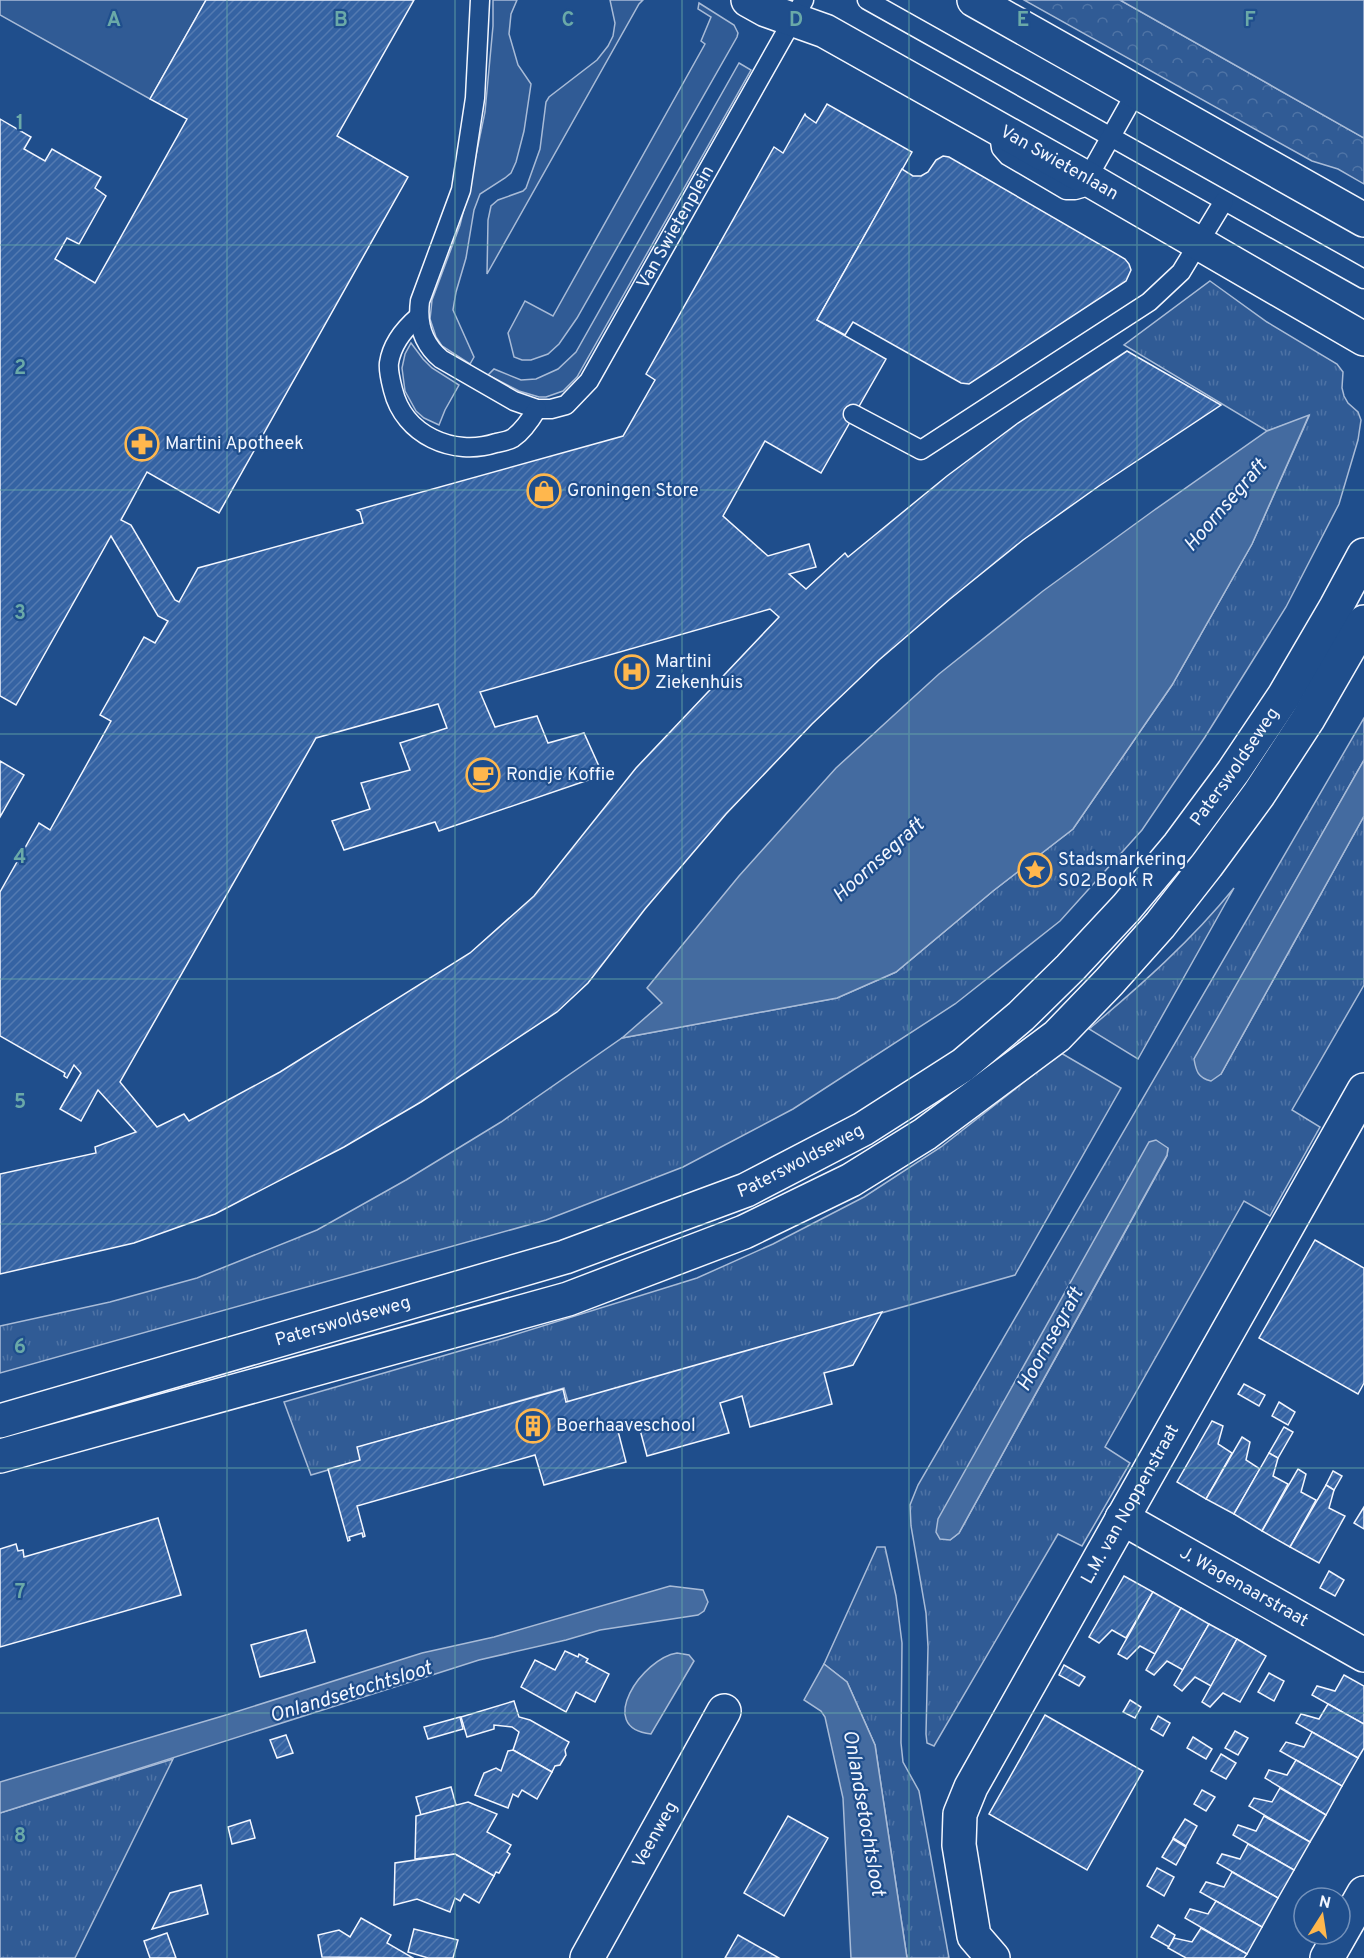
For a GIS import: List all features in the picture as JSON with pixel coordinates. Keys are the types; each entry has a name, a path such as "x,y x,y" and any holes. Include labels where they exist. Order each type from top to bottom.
{"main road":[{"name":"Van Swietenlaan","path":"748,0 766,10 798,10 825,31 1088,179 1364,339"},
{"path":"974,0 1364,220"},
{"name":"Paterswoldseweg","path":"0,1421 565,1257 746,1190 873,1122 963,1065 1013,1023 1070,968 1126,908 1179,845 1233,772 1284,696 1364,555"},
{"name":"Paterswoldseweg","path":"0,1456 568,1299 744,1232 851,1180 925,1134 1057,1036 1109,982 1180,899 1259,794 1308,719 1364,622"},
{"name":"L.M. van Noppenstraat","path":"983,1947 959,1845 960,1814 971,1787 1364,1090"},
{"name":"J. Wagenaarstraat","path":"1122,1518 1364,1655"},
{"name":"Veenweg","path":"587,1958 724,1711"},
{"path":"1327,1958 1364,1893"}],"lane":[{"path":"480,0 475,98 461,190 420,301 418,316 400,336 389,364 394,397 401,411 421,433 453,447 464,449 485,447 513,438 528,424 537,409"},
{"path":"867,0 1364,279"},
{"name":"Van Swietenplein","path":"418,316 425,339 433,353 441,359 514,401 537,409 551,409 566,405 589,381 798,10"},
{"path":"1088,179 1136,92"},
{"path":"853,414 921,450 1149,302 1181,272 1224,201"}],"green space":[{"path":"1024,0 1120,0 1364,138 1364,184 1338,169 1312,161"},
{"path":"1210,281 1267,322 1337,364 1343,372 1344,396 1358,412 1361,420 1358,440 1339,504 1286,607 1205,737 1142,830 1060,921 955,1004 793,1109 683,1167 546,1220 0,1373 0,1326 110,1302 197,1278 317,1230 406,1180 501,1122 622,1038 837,998 896,972 993,891 1073,829 1172,685 1252,544 1309,416 1267,431 1124,345"},
{"path":"1364,718 1364,760 1195,1059 1221,1074 1364,816 1364,985 1292,1110 1320,1127 1270,1216 1244,1201 1105,1447 1130,1463 1082,1546 1058,1534 934,1746 927,1743 926,1734 928,1647 926,1613 911,1526 910,1505 918,1485","holes":["1168,1148 1167,1156 959,1533 950,1540"]},
{"path":"1234,888 1138,1059 1089,1029 1165,962"},
{"path":"1061,1053 1121,1088 1015,1275 568,1402 564,1388 359,1447 362,1460 311,1475 284,1402 501,1339 697,1278 773,1244 864,1197 941,1147"},
{"path":"877,1547 885,1547 896,1596 902,1643 901,1743 903,1762 919,1791 949,1958 907,1958 875,1745 847,1682 824,1664"},
{"path":"173,1759 75,1958 0,1958 0,1813"}],"shaded area":[{"path":"0,0 206,0 150,99 0,15"},
{"path":"493,0 517,0 511,14 509,34 518,65 531,84 524,131 516,162 511,173 480,194 474,210 466,258 456,292 453,310 474,357 470,364 442,346 436,337 430,319 432,300 460,225 485,112 493,26"},
{"path":"610,0 643,0 487,274 488,220 491,206 498,200 526,188 540,149 546,102 549,97 597,60 613,36 615,23"},
{"path":"1120,0 1364,0 1364,138"},
{"path":"699,3 734,25 738,33 737,37 577,318 559,344 548,354 531,360 514,357 508,333 525,301 553,316 705,44 701,41 711,17 698,9"},
{"path":"739,63 751,70 577,377 563,391 539,397 519,391 488,375 494,369 521,380 536,379 558,369 576,352"},
{"path":"411,343 432,368 459,385 439,425 424,418 416,411 405,391 402,368 405,354"}],"water":[{"name":"Hoornsegraft","path":"1309,415 1252,544 1172,685 1073,829 993,891 896,972 837,998 622,1038 662,1003 647,988 739,876 836,768 939,674 1043,591 1267,431"},
{"path":"1364,760 1364,816 1221,1074 1211,1081 1203,1078 1197,1070 1194,1059"},
{"name":"Hoornsegraft","path":"1156,1140 1168,1148 1167,1155 959,1533 950,1540 940,1539 936,1532 938,1519 1149,1142"},
{"name":"Onlandsetochtsloot","path":"670,1586 703,1590 708,1602 704,1611 698,1615 600,1630 479,1660 0,1813 0,1782 226,1715 422,1653 494,1637"},
{"path":"677,1653 689,1655 694,1661 651,1734 634,1729 626,1720 625,1707 630,1693 651,1667"},
{"name":"Onlandsetochtsloot","path":"824,1664 847,1682 875,1745 907,1958 851,1958 843,1798 825,1717 821,1711 804,1700"}],"building":[{"path":"206,0 414,0 337,136 408,177 219,513 147,472 121,520 131,525 175,600 179,602 198,568 363,523 360,512 357,510 623,436 655,380 646,374 774,147 783,153 805,114 816,123 827,104 912,152 817,320 886,359 821,473 765,441 723,516 768,556 809,544 816,567 789,574 806,589 845,553 848,557 947,476 1018,423 1127,351 1221,405 1099,486 1023,540 879,660 812,724 726,814 645,909 588,983 557,1012 421,1102 344,1147 215,1214 134,1243 0,1274 0,1174 96,1153 95,1147 136,1132 98,1090 81,1121 60,1109 81,1073 74,1065 67,1078 64,1076 65,1073 0,1036 0,892 39,823 50,830 111,721 100,715 144,637 155,643 168,621 158,616 111,536 16,705 0,696 0,119 31,137 24,149 45,161 52,149 101,177 95,188 106,196 79,244 67,238 55,259 95,283 187,119 150,99","holes":["770,609 779,617 636,768 534,896 470,953 280,1072 189,1121 184,1114 157,1127 120,1082 316,738 438,704 447,728 400,743 410,770 361,783 370,809 332,821 344,850 435,822 439,831 603,775 584,733 548,743 537,716 495,727 480,692"]},
{"path":"943,156 949,157 1125,259 1131,270 1126,281 969,384 961,383 853,322 845,335 817,320 902,169 913,176 921,176"},
{"path":"0,761 24,775 0,817"},
{"path":"1315,1240 1364,1268 1364,1383 1358,1394 1259,1338"},
{"name":"Boerhaaveschool","path":"882,1312 853,1365 824,1373 832,1404 750,1427 742,1396 720,1403 729,1433 647,1456 639,1426 618,1431 626,1462 544,1485 535,1455 357,1506 365,1536 363,1537 362,1533 349,1537 348,1541 328,1469 360,1460 357,1447 563,1389 566,1402"},
{"path":"1244,1384 1265,1395 1259,1406 1238,1394"},
{"path":"1279,1402 1295,1412 1288,1425 1272,1416"},
{"path":"1212,1421 1223,1426 1218,1444 1232,1453 1206,1499 1177,1482"},
{"path":"1284,1427 1293,1432 1278,1458 1269,1453"},
{"path":"1242,1437 1250,1442 1246,1460 1260,1469 1234,1514 1206,1499"},
{"path":"1269,1453 1278,1458 1273,1476 1288,1484 1262,1531 1234,1514"},
{"path":"1298,1469 1306,1474 1301,1492 1316,1500 1290,1547 1262,1531"},
{"path":"1333,1471 1342,1476 1334,1490 1326,1485"},
{"path":"1326,1485 1334,1490 1329,1508 1345,1516 1319,1563 1290,1547"},
{"path":"1364,1507 1364,1529 1354,1523"},
{"path":"158,1518 181,1595 0,1647 0,1549 16,1544 18,1551 23,1550 24,1557"},
{"path":"1329,1571 1344,1580 1335,1596 1320,1588"},
{"path":"1124,1576 1153,1592 1126,1638 1112,1630 1099,1643 1089,1637"},
{"path":"1153,1592 1181,1608 1155,1654 1140,1646 1127,1659 1118,1654"},
{"path":"1181,1608 1209,1624 1183,1670 1167,1661 1154,1675 1146,1670"},
{"path":"1209,1624 1237,1639 1211,1686 1195,1677 1182,1691 1174,1685"},
{"path":"306,1630 315,1662 260,1677 251,1645"},
{"path":"1237,1639 1266,1656 1240,1702 1223,1693 1210,1707 1202,1702"},
{"path":"565,1651 578,1657 579,1654 588,1659 586,1662 609,1674 595,1702 576,1692 566,1712 521,1687 535,1660 555,1670"},
{"path":"1064,1665 1085,1677 1079,1686 1059,1675"},
{"path":"1269,1673 1284,1681 1274,1701 1258,1692"},
{"path":"1344,1675 1364,1686 1364,1724 1312,1695 1317,1686 1335,1691"},
{"path":"1130,1700 1141,1707 1135,1718 1123,1712"},
{"path":"514,1701 519,1717 530,1720 569,1742 565,1750 566,1755 552,1772 513,1750 519,1732 512,1727 494,1725 494,1729 467,1737 461,1717"},
{"path":"1328,1704 1364,1724 1364,1748 1358,1758 1296,1723 1301,1714 1319,1719"},
{"path":"1045,1715 1143,1771 1087,1870 989,1814"},
{"path":"1158,1716 1170,1723 1163,1736 1151,1729"},
{"path":"460,1717 463,1729 428,1739 424,1727"},
{"path":"1235,1731 1248,1738 1238,1755 1225,1748"},
{"path":"1312,1732 1358,1758 1342,1786 1280,1751 1286,1742 1304,1747"},
{"path":"286,1735 293,1753 277,1758 270,1740"},
{"path":"1193,1737 1212,1749 1206,1759 1187,1748"},
{"path":"513,1750 552,1772 537,1799 522,1790 518,1797 513,1794 508,1808 475,1795 484,1773 496,1768 501,1771 508,1751"},
{"path":"1221,1754 1236,1763 1226,1779 1211,1771"},
{"path":"1296,1760 1342,1786 1326,1815 1265,1778 1269,1770 1287,1775"},
{"path":"451,1787 456,1805 421,1815 416,1797"},
{"path":"1280,1788 1326,1815 1310,1842 1249,1806 1254,1798 1272,1802"},
{"path":"1202,1790 1215,1797 1206,1811 1194,1804"},
{"path":"468,1802 497,1814 487,1832 511,1845 507,1852 510,1854 499,1873 496,1872 494,1876 455,1854 415,1859 416,1816"},
{"path":"788,1816 828,1838 784,1916 744,1893"},
{"path":"1264,1816 1310,1842 1294,1870 1233,1835 1238,1825 1256,1831"},
{"path":"1185,1819 1197,1826 1186,1846 1173,1838"},
{"path":"250,1820 255,1838 232,1844 228,1827"},
{"path":"1173,1839 1186,1847 1176,1865 1162,1857"},
{"path":"1248,1844 1294,1870 1278,1898 1217,1863 1222,1854 1240,1859"},
{"path":"455,1854 494,1876 479,1903 464,1894 460,1901 455,1898 450,1912 417,1899 394,1905 395,1863"},
{"path":"1157,1868 1174,1877 1164,1896 1147,1886"},
{"path":"1232,1872 1278,1898 1262,1927 1200,1892 1206,1882 1224,1887"},
{"path":"201,1885 208,1914 152,1929 170,1893"},
{"path":"1216,1901 1262,1927 1247,1954 1185,1918 1190,1909 1208,1914"},
{"path":"361,1918 391,1935 387,1943 413,1958 322,1957 318,1935 339,1930 350,1937"},
{"path":"1158,1925 1175,1935 1169,1947 1151,1937"},
{"path":"1201,1928 1247,1954 1244,1958 1186,1958 1168,1948 1174,1938 1192,1942"},
{"path":"414,1929 458,1940 453,1958 428,1958 408,1952"},
{"path":"167,1933 176,1958 150,1958 144,1941"},
{"path":"738,1935 779,1958 725,1958"}],"place":[{"name":"Martini Apotheek","path":"142,444"},
{"name":"Groningen Store","path":"544,491"},
{"name":"Martini Ziekenhuis","path":"632,672"},
{"name":"Rondje Koffie","path":"483,775"},
{"name":"Stadsmarkering S02 Book R","path":"1035,870"},
{"name":"Boerhaaveschool","path":"533,1426"}]}
